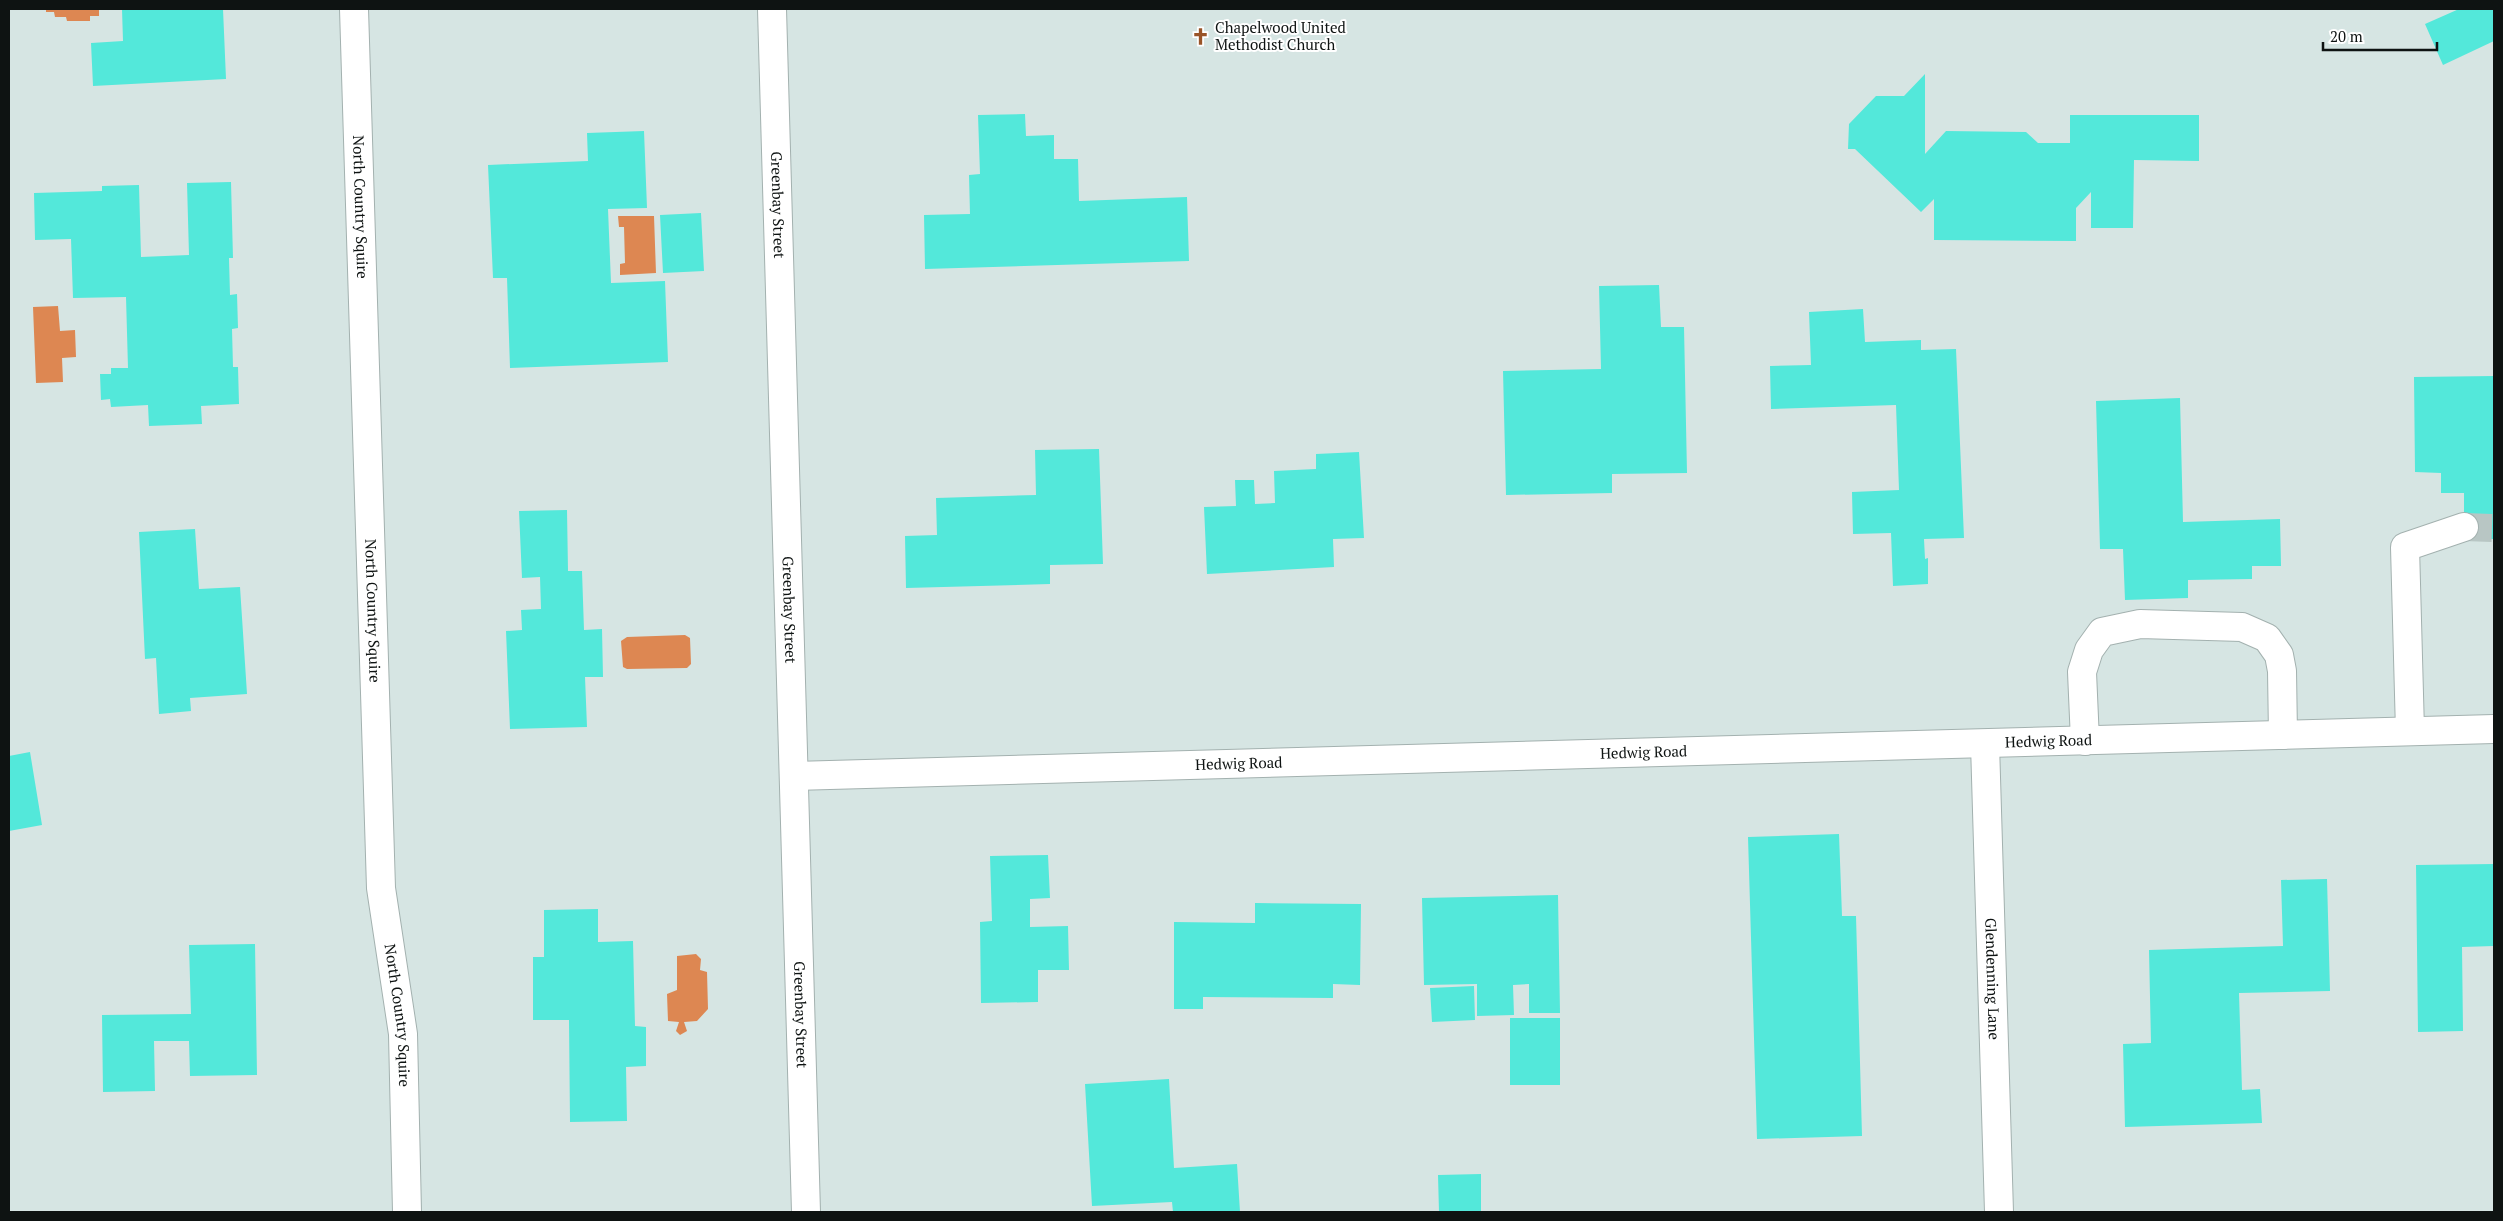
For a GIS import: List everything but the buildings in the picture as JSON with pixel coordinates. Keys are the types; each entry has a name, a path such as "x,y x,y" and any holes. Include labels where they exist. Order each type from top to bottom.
{"street":[{"name":"North Country Squire","path":"354,9 381,888 403,1034 407,1212"},
{"name":"Greenbay Street","path":"772,9 806,1212"},
{"path":"2410,732 2405,547 2464,527"},
{"path":"2085,741 2082,672 2089,650 2102,632 2140,624 2242,627 2267,638 2279,655 2282,671 2283,735"},
{"name":"Hedwig Road","path":"794,776 2494,729"},
{"name":"Glendenning Lane","path":"1985,744 1998,1212"}],"shaded area":[{"path":"46,9 114,10 99,10 99,16 90,16 90,21 67,21 66,17 55,17 54,12 46,12"},
{"path":"618,216 654,216 656,273 620,275 620,264 625,263 624,227 619,227"},
{"path":"58,306 60,331 75,330 76,357 62,358 63,382 36,383 33,307"},
{"path":"685,635 690,638 691,664 687,668 627,669 623,667 621,641 627,637"},
{"path":"696,954 701,959 700,970 707,972 708,1009 697,1021 684,1022 687,1031 680,1035 676,1031 679,1022 668,1021 667,994 677,990 677,956"}],"tunnel":[{"path":"2464,527 2494,528"}],"place":[{"name":"Chapelwood United Methodist Church","path":"1201,37"}]}
